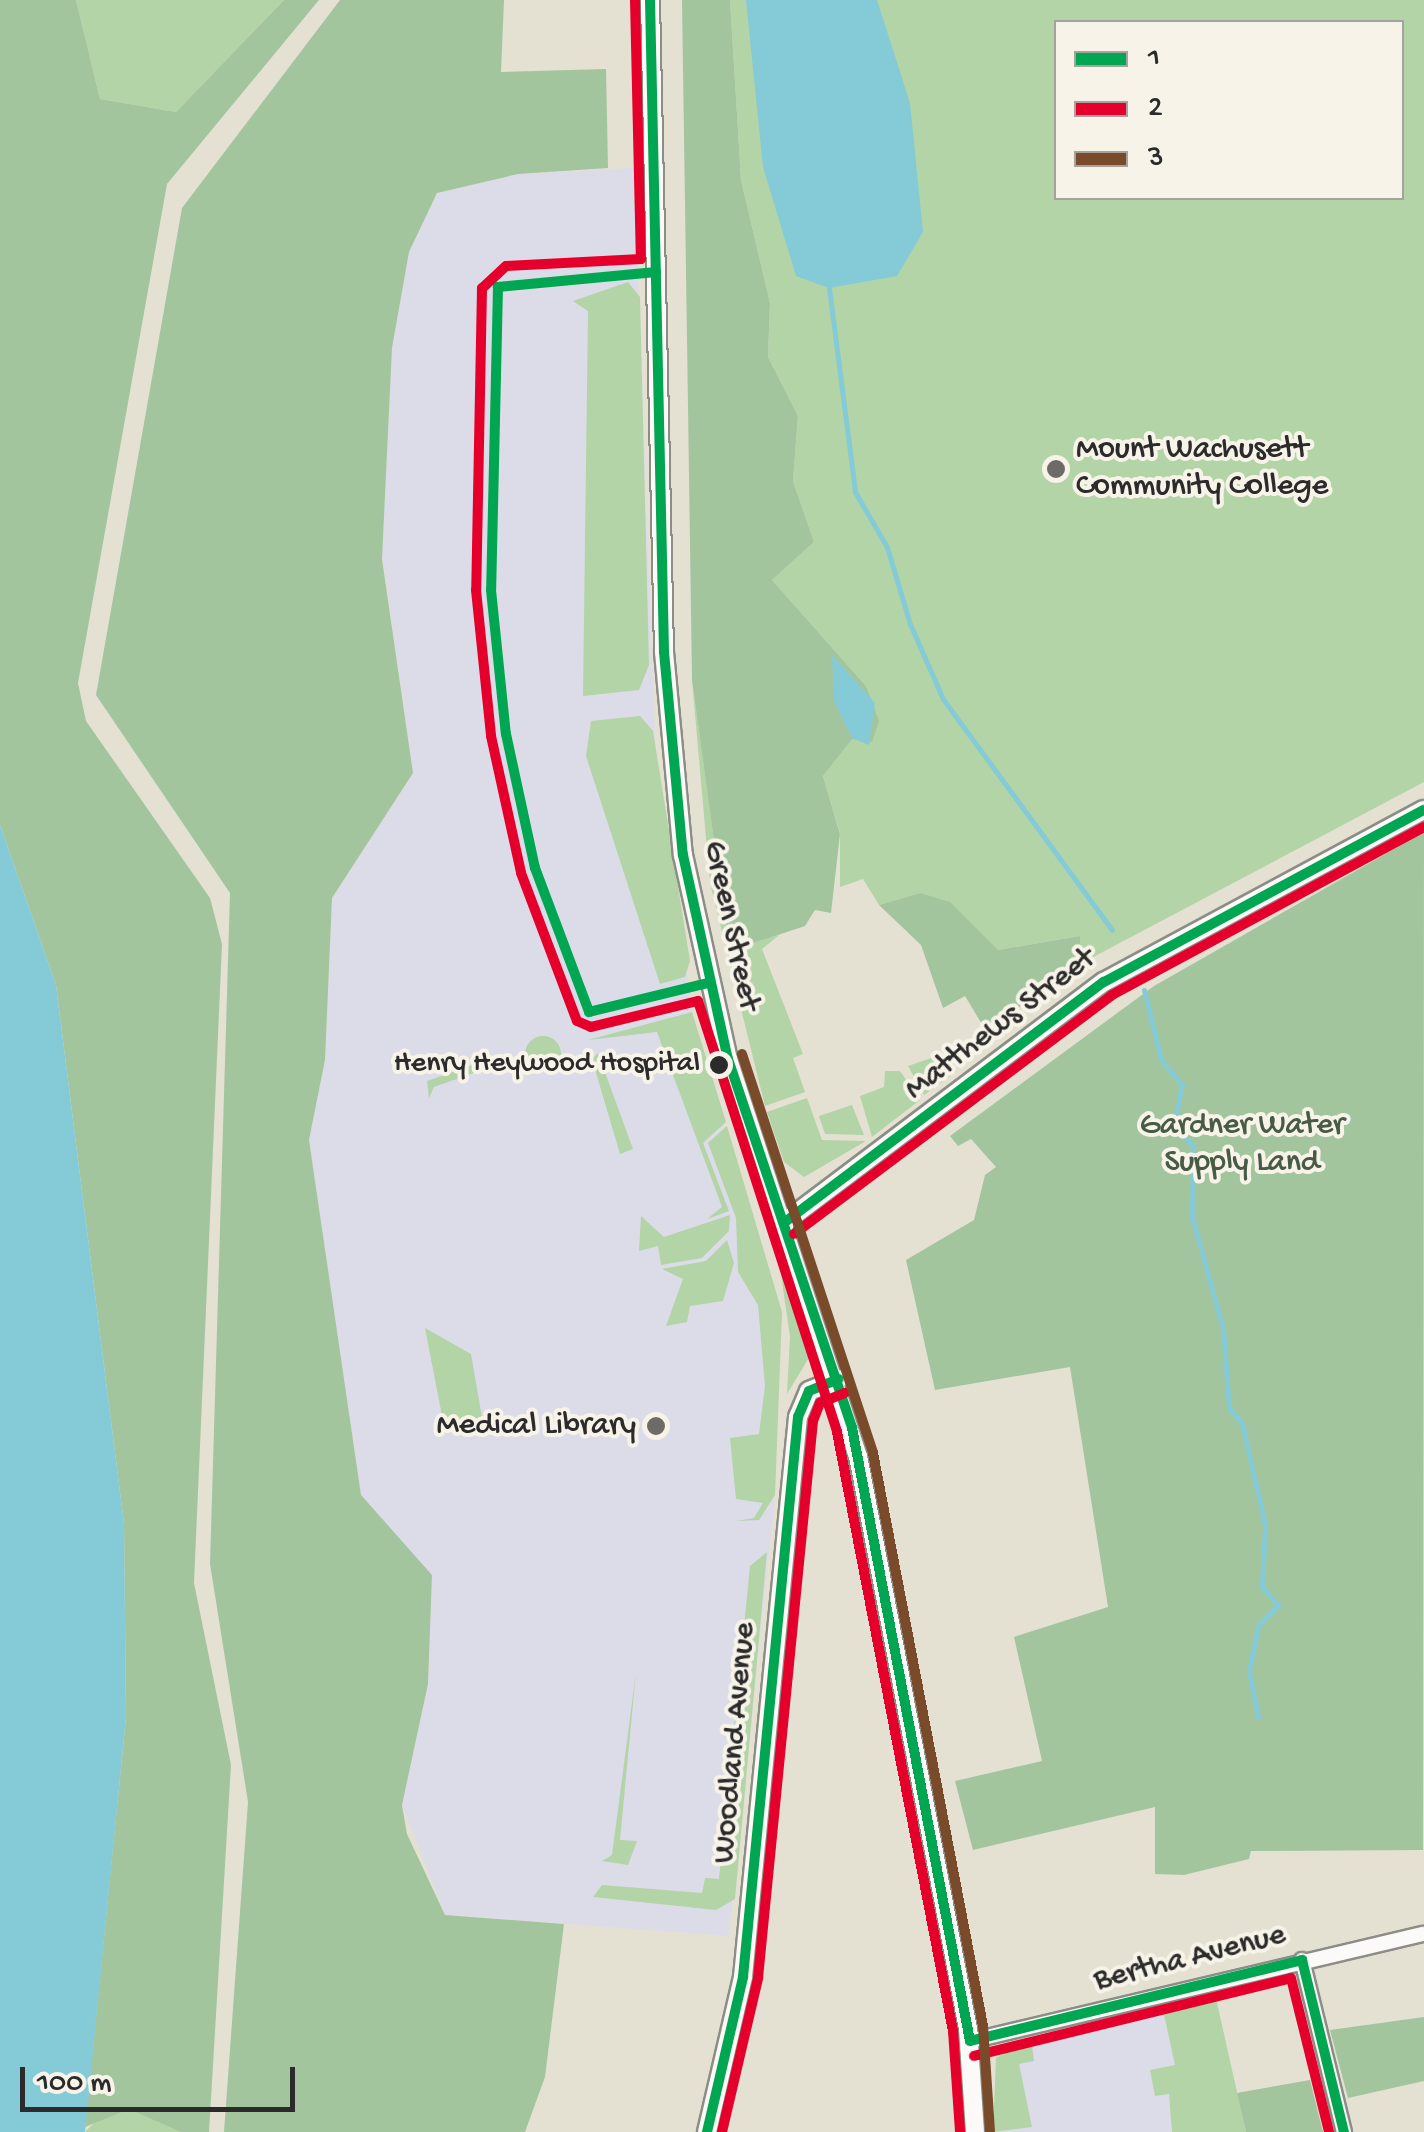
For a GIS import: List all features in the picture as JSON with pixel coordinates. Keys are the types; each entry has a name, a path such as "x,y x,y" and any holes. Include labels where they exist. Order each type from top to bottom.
{"street":[{"name":"Green Street","path":"650,0 664,652 677,813 708,983 839,1379 970,2042 975,2132"},
{"name":"Matthews Street","path":"784,1222 1104,982 1424,810"},
{"name":"Woodland Avenue","path":"707,2132 743,1977 798,1417 808,1391 839,1379"},
{"name":"Bertha Avenue","path":"970,2042 1424,1934"},
{"path":"1302,1960 1344,2132"}],"shaded area":[{"path":"634,168 656,767 693,1015 779,1313 774,1505 729,1936 445,1915 402,1805 428,1684 432,1575 361,1496 309,1140 325,1060 332,898 413,773 382,554 392,348 409,252 437,193 518,174"},
{"path":"1215,1994 1246,2132 993,2132 1001,2048"}],"green space":[{"path":"0,0 76,0 100,99 176,112 284,0 319,0 167,184 78,683 86,721 210,898 222,944 194,1583 231,1765 209,2132 181,2132 129,2109 85,2127 126,1717 124,1524 56,985 0,825"},
{"path":"76,0 284,0 176,112 100,99"},
{"path":"340,0 504,0 501,72 606,69 608,168 518,174 437,193 409,252 392,348 382,559 413,773 332,898 325,1060 309,1140 361,1495 432,1575 428,1684 402,1805 407,1834 445,1915 564,1924 545,2077 525,2132 224,2132 248,1802 210,1564 230,893 96,695 182,208"},
{"path":"682,0 730,0 741,180 770,303 768,357 798,416 793,481 814,542 772,580 866,686 879,721 872,742 852,739 823,776 840,834 831,913 815,910 805,926 729,951 692,680"},
{"name":"Mount Wachusett Community College","path":"730,0 1424,0 1424,782 1080,964 1080,936 998,950 920,893 879,905 863,879 840,887 840,833 823,776 852,738 866,686 772,580 814,542 793,481 798,416 768,357 770,303 741,180"},
{"path":"628,282 640,297 649,665 639,690 583,696 588,311 573,301"},
{"path":"692,680 729,950 779,935 762,949 803,1054 793,1058 805,1092 765,1106 710,883"},
{"path":"640,716 653,731 690,961 685,977 660,984 586,756 591,721"},
{"name":"Gardner Water Supply Land","path":"1424,832 1423,1850 1251,1851 1249,1859 1184,1875 1155,1874 1155,1807 973,1850 955,1781 1042,1761 1014,1637 1108,1607 1070,1367 935,1390 906,1260 974,1220 985,1175 996,1167 971,1139 958,1146 950,1136 1154,986"},
{"path":"920,893 950,902 998,950 1080,936 1080,964 986,1031 965,996 943,1008 921,945 879,905"},
{"path":"692,1012 726,1122 703,1143 729,1211 707,1219 722,1207 657,1032 588,1040"},
{"path":"543,1036 556,1041 561,1054 556,1067 543,1072 530,1067 525,1054 530,1041"},
{"path":"949,1052 956,1072 924,1095 908,1066"},
{"path":"598,1053 633,1149 620,1154 592,1059"},
{"path":"493,1058 499,1064 434,1087 429,1098 427,1081"},
{"path":"885,1071 900,1071 920,1100 872,1137 860,1096 884,1087"},
{"path":"807,1098 822,1140 866,1141 804,1177 784,1162 767,1112"},
{"path":"852,1105 864,1135 825,1134 819,1116"},
{"path":"727,1126 782,1312 775,1495 759,1520 736,1521 754,1518 763,1503 736,1499 730,1438 759,1434 765,1386 758,1305 738,1272 736,1218 708,1143"},
{"path":"730,1215 729,1231 702,1258 661,1265 658,1246 639,1251 641,1216 664,1237"},
{"path":"727,1240 734,1263 723,1301 690,1306 687,1322 666,1326 683,1279 662,1269 706,1261"},
{"path":"779,1260 816,1346 787,1394 790,1337"},
{"path":"425,1328 471,1354 483,1423 443,1421"},
{"path":"767,1552 735,1899 716,1910 593,1897 602,1885 702,1893 705,1878 719,1879 750,1566"},
{"path":"636,1672 620,1840 637,1841 628,1865 602,1861 612,1855"},
{"path":"1215,1994 1246,2132 1172,2132 1169,2094 1155,2096 1150,2070 1175,2065 1163,2010 1146,2011"},
{"path":"1424,2017 1424,2081 1348,2098 1330,2030"},
{"path":"1031,2038 1034,2061 1019,2064 1032,2127 993,2132 996,2058"},
{"path":"1310,2080 1323,2132 1246,2132 1237,2093"},
{"path":"129,2108 153,2115 181,2132 85,2132 103,2114"}],"water":[{"path":"746,0 877,0 910,103 923,232 897,276 829,288 796,276 763,167"},
{"path":"832,655 875,703 869,745 852,738 834,701"},
{"path":"0,825 56,985 124,1524 126,1717 85,2132 0,2132"}],"waterway":[{"path":"829,288 855,492 887,547 910,624 943,699 1112,930"},
{"path":"1144,990 1161,1060 1182,1085 1174,1125 1193,1146 1192,1217 1223,1329 1229,1408 1242,1423 1265,1525 1262,1587 1278,1605 1258,1626 1249,1671 1258,1717"}],"transit line":[{"name":"2","path":"635,0 641,259 506,266 482,288 476,590 491,736 521,873 577,1021 591,1027 698,1001 837,1432 953,2031 960,2132"},
{"name":"1","path":"650,0 664,652 683,855 728,1059 852,1428 970,2041 1302,1960 1344,2132"},
{"name":"1","path":"656,272 498,287 491,590 506,734 535,868 589,1012 708,983"},
{"name":"1","path":"785,1222 1104,982 1424,810"},
{"name":"2","path":"794,1234 1112,995 1424,827"},
{"name":"3","path":"742,1054 873,1453 983,2026 990,2131"},
{"name":"1","path":"707,2132 743,1977 798,1417 809,1391 839,1379"},
{"name":"2","path":"722,2132 758,1978 813,1421 820,1403 845,1393"},
{"name":"2","path":"974,2056 1291,1978 1329,2132"}],"place":[{"name":"Mount Wachusett Community College","path":"1056,469"},
{"name":"Henry Heywood Hospital","path":"719,1065"},
{"name":"Medical Library","path":"656,1426"}]}
